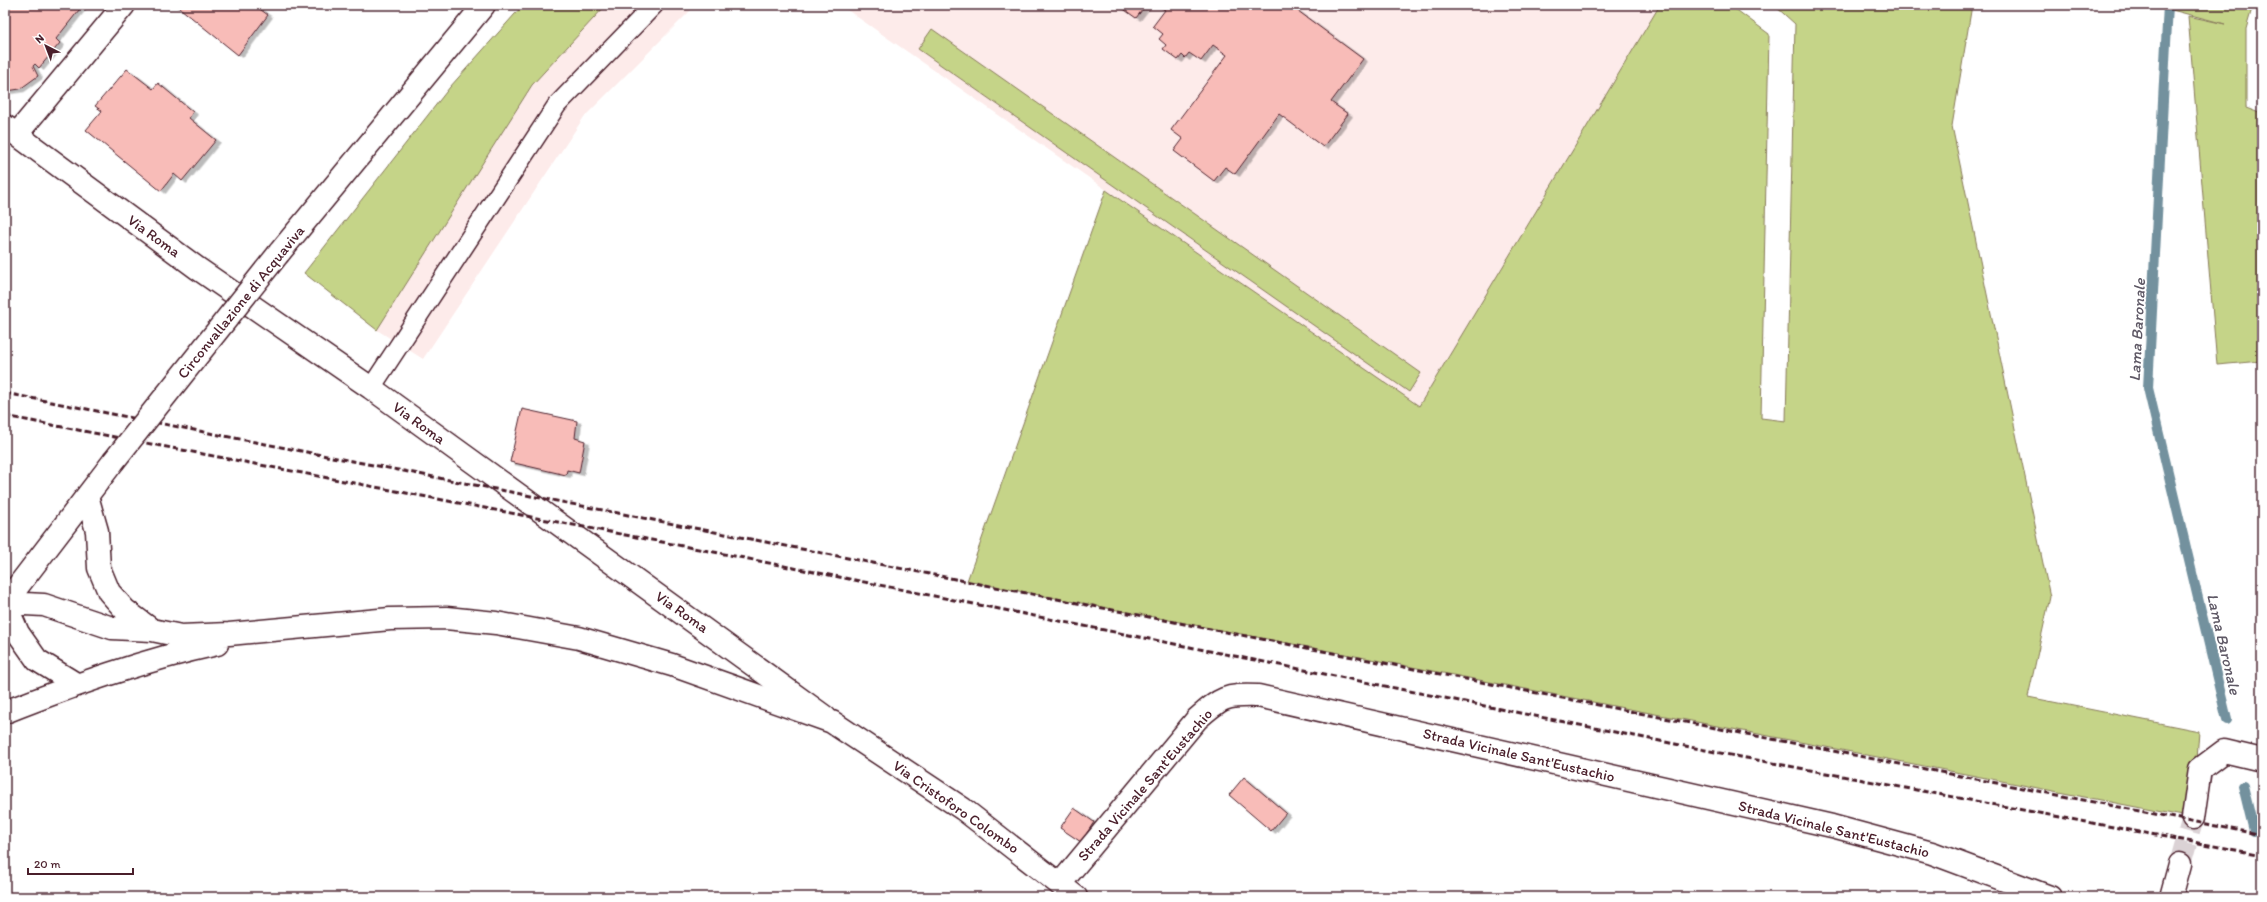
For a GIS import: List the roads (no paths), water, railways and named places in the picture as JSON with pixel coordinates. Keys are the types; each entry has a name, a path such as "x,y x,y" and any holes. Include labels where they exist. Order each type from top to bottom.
{"main road":[{"path":"11,130 124,5"},
{"name":"Circonvallazione di Acquaviva","path":"5,603 87,496 280,253 484,5"},
{"name":"Via Roma","path":"11,130 197,268 371,388 832,722"},
{"path":"87,496 97,531 99,568 109,592 125,610 152,630"},
{"path":"76,684 37,660 18,633 5,603 44,605 112,628 152,630 181,636 229,634 326,623 390,619 446,618 496,623 579,638 672,665 832,722"},
{"path":"5,712 76,684 147,662 216,644 326,623"},
{"name":"Strada Vicinale Sant'Eustachio","path":"1068,891 1197,719 1217,702 1232,696 1265,698 1832,826 1932,853 2050,897"},
{"name":"Via Cristoforo Colombo","path":"832,722 963,809 1068,891"},
{"path":"2193,818 2200,769 2224,751 2262,760"},
{"path":"2171,897 2180,864"}],"lane":[{"path":"371,388 558,105 654,5"}],"waterway":[{"name":"Lama Baronale","path":"2168,5 2148,388 2227,720"},
{"name":"Lama Baronale","path":"2243,786 2254,831"}],"tunnel":[{"path":"2180,864 2193,818"}],"railway":[{"path":"5,393 2262,835"},
{"path":"5,416 714,552 1725,754 2262,855"}]}
